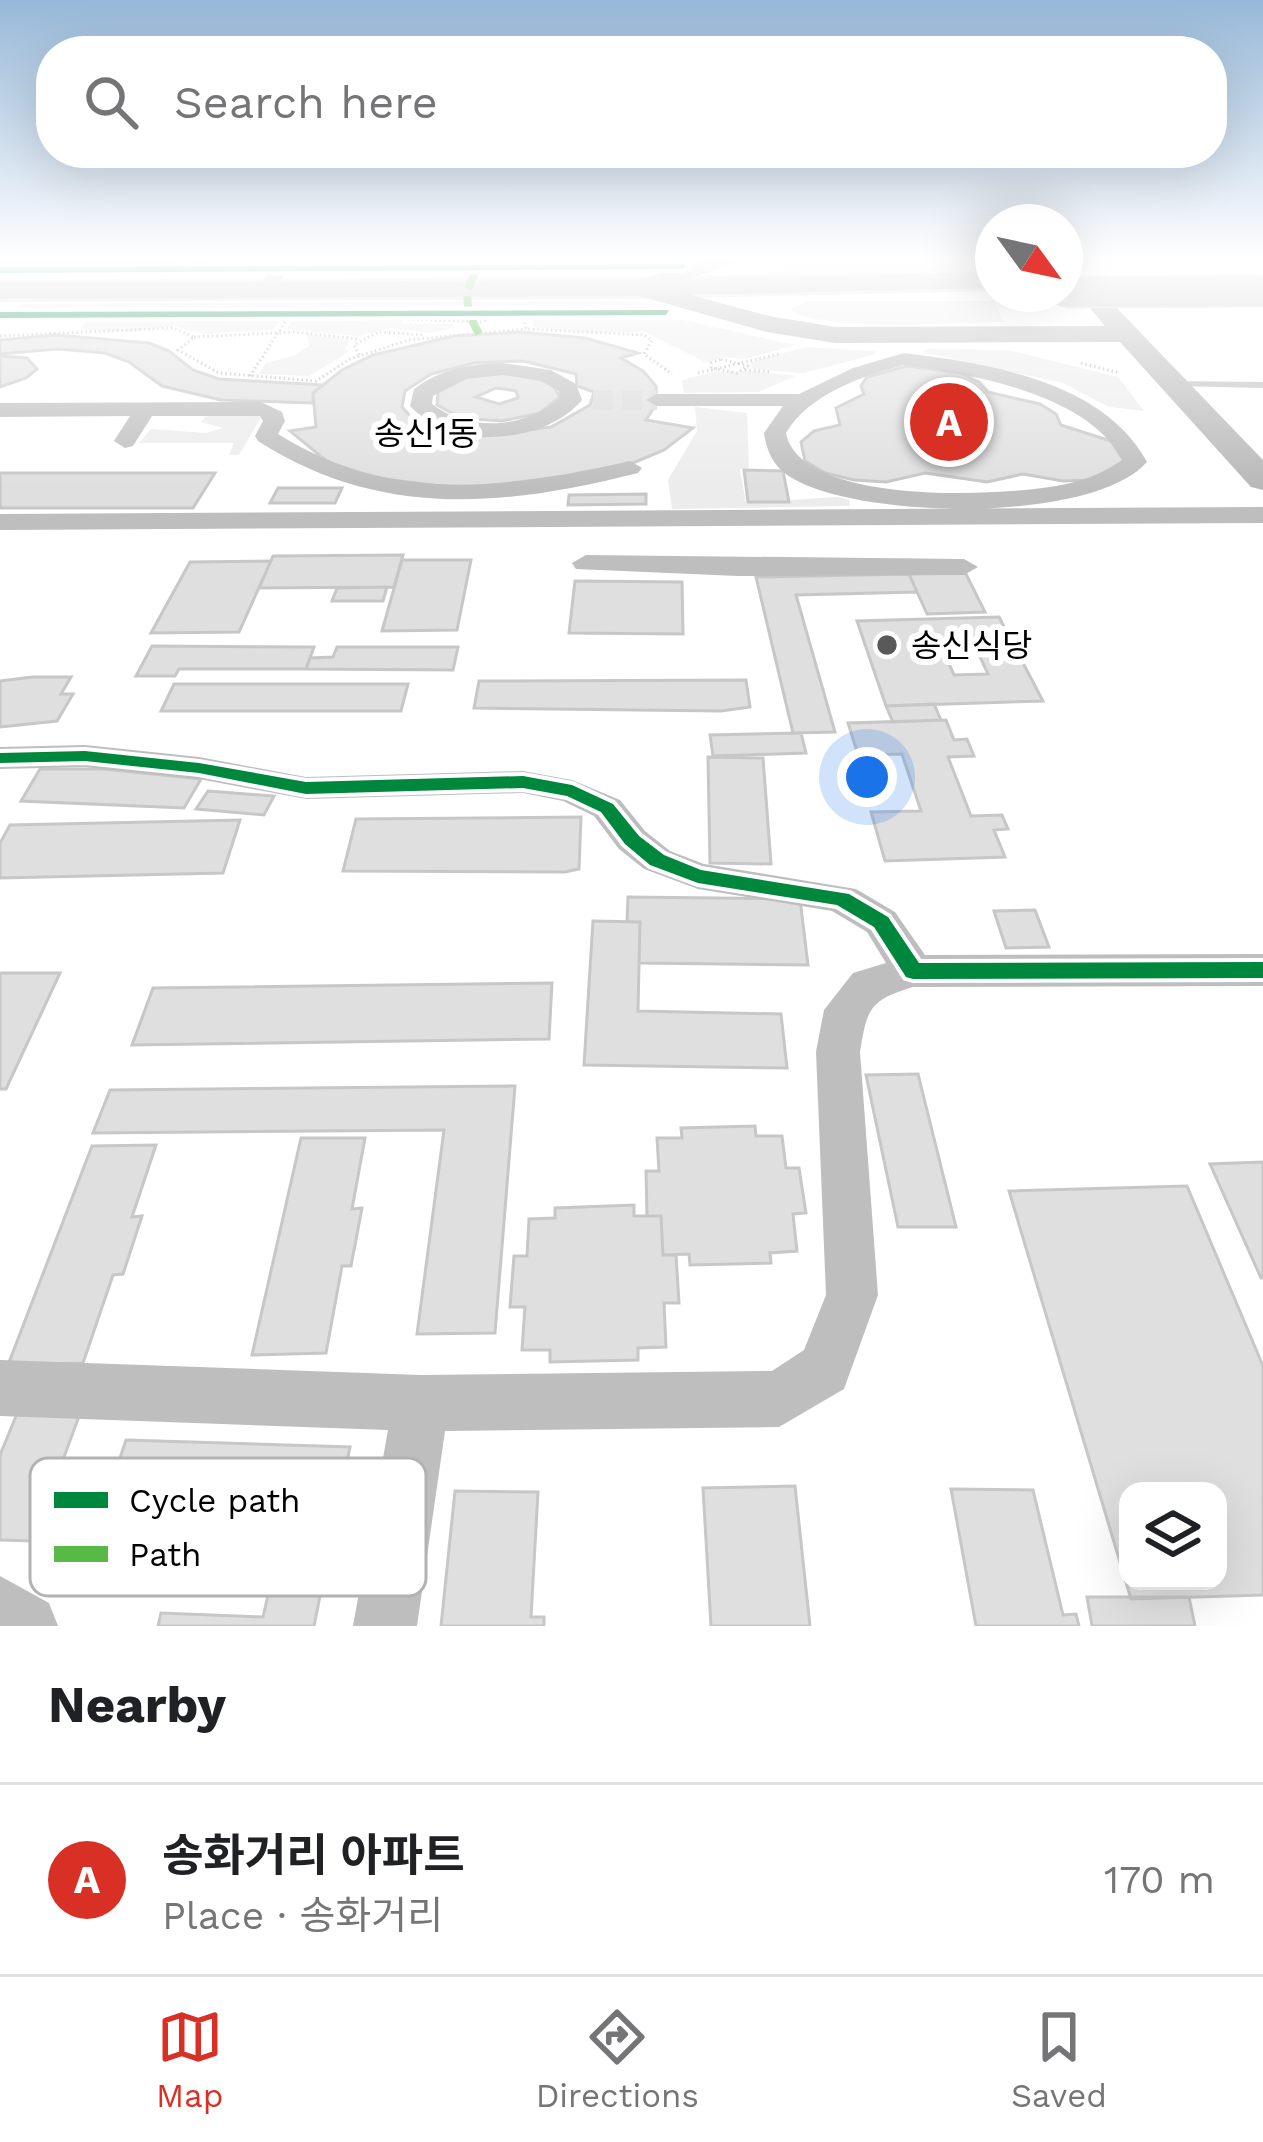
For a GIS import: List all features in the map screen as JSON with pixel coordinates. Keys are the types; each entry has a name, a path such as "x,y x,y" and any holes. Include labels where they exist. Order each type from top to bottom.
{"street":[{"path":"840,336 897,347 1068,402 1132,449 1135,462 1111,483 977,508 870,493 800,472 775,442 778,424 801,400 897,347 1094,336"},
{"path":"1129,336 1263,480"},
{"path":"502,369 555,378 582,400 549,417 489,428 444,422 426,412 420,400 428,388 446,378 502,369"},
{"path":"657,400 801,400"},
{"path":"125,441 146,409"},
{"path":"0,410 272,412 274,421 266,436 294,457 331,474 468,507 629,468"},
{"path":"0,522 468,507 735,521 977,508 1263,514"},
{"path":"735,521 738,568"},
{"path":"586,563 964,567"},
{"path":"0,758 85,756 199,768 306,788 523,782 572,790 607,808 632,840 657,860 698,876 842,898 881,922 913,971"},
{"path":"0,1388 422,1403 779,1399 824,1369 852,1295 838,1052 845,1010 868,984 913,971 1263,970"},
{"path":"413,1458 422,1403"},
{"path":"385,1626 390,1596"},
{"path":"0,1608 26,1626"}],"lane":[{"path":"1176,383 1263,385"}],"path":[{"path":"213,336 194,337 178,350 219,373 316,381 359,355 429,336"},
{"path":"249,378 277,336"},
{"path":"323,336 371,336"},
{"path":"645,336 652,340 644,354 668,367 675,379"},
{"path":"358,339 354,349 359,355"},
{"path":"712,369 709,365 715,361 744,362 790,351"},
{"path":"692,374 712,369 743,371 748,366 744,362"},
{"path":"1082,363 1124,374"}],"shaded area":[{"path":"307,336 350,340 345,349 349,352 309,376 259,374 266,363 309,346"},
{"path":"653,336 754,336 795,345 745,359 721,357 707,363"},
{"path":"806,347 876,354 804,373 752,369 750,362"},
{"path":"1009,350 1118,377 1144,411 1109,407 1063,383 922,352"},
{"path":"713,372 796,376 758,392 684,393 682,380"},
{"path":"695,407 747,413 749,468 740,469 746,503 838,497 849,500 850,506 672,509 668,480 697,431"},
{"path":"207,415 262,416 239,455 229,455 234,443 139,443 151,429 206,433 223,428 201,422"}],"building":[{"path":"66,336 149,343 169,351 193,370 219,379 323,385 313,393 313,403 221,400 162,386 129,362 105,353 58,349 0,354 0,340"},
{"path":"454,336 585,338 638,353 621,358 656,386 657,403 646,420 693,428 664,450 619,469 465,489 375,478 329,463 290,431 316,427 313,393 342,370 373,355","holes":["523,361 576,374 577,386 594,392 590,405 551,427 484,436 434,428 402,407 405,391 431,374 474,363"]},
{"path":"0,356 27,358 37,369 0,387"},
{"path":"907,366 960,373 988,392 1040,404 1056,414 1061,425 1111,441 1124,461 1094,480 1063,481 1023,474 987,482 925,473 886,482 825,473 805,461 801,442 814,431 840,425 836,408 864,394 861,386 867,377"},
{"path":"507,373 551,382 560,397 540,413 502,421 461,418 437,405 438,392 468,377","holes":["496,388 516,391 518,398 499,404 476,397"]},
{"path":"744,470 783,471 789,502 748,502"},
{"path":"0,473 215,473 193,508 0,508"},
{"path":"278,488 342,488 335,503 270,503"},
{"path":"646,494 646,504 568,505 569,495"},
{"path":"403,555 394,587 259,588 273,556"},
{"path":"402,560 471,560 457,630 382,631"},
{"path":"271,561 239,632 151,633 190,562"},
{"path":"965,572 985,612 927,614 909,574"},
{"path":"909,574 917,592 796,595 835,732 793,733 756,577"},
{"path":"575,581 682,582 683,634 569,633"},
{"path":"387,587 383,601 332,601 337,588"},
{"path":"999,617 1043,701 886,706 857,621","holes":["974,644 988,674 954,675 941,645"]},
{"path":"152,646 314,647 306,669 179,669 175,676 136,676"},
{"path":"337,647 458,647 453,670 306,669 310,658 333,657"},
{"path":"71,677 61,694 73,694 57,721 0,727 0,681"},
{"path":"746,680 750,707 721,711 474,708 479,681"},
{"path":"174,684 408,684 401,711 161,711"},
{"path":"934,704 941,720 893,722 886,706"},
{"path":"946,720 954,740 967,739 974,756 948,757 971,816 1002,815 1008,829 994,830 1005,857 885,861 871,812 921,811 902,754 858,755 848,723"},
{"path":"801,733 806,753 713,756 710,735"},
{"path":"708,757 763,758 771,864 710,863"},
{"path":"40,769 104,769 201,779 184,808 21,801"},
{"path":"208,791 274,796 264,815 196,809"},
{"path":"581,817 579,869 343,871 356,819"},
{"path":"240,820 223,873 0,878 0,843 10,825"},
{"path":"628,897 800,899 808,965 639,963 640,922 627,922"},
{"path":"1035,910 1049,947 1006,948 994,911"},
{"path":"593,921 640,922 638,1011 781,1014 787,1068 584,1065"},
{"path":"0,973 60,973 6,1089 0,1089"},
{"path":"552,983 549,1039 132,1045 153,988"},
{"path":"918,1074 956,1227 898,1227 866,1075"},
{"path":"515,1086 495,1333 417,1334 444,1130 93,1133 110,1090"},
{"path":"755,1126 756,1136 782,1136 786,1168 799,1168 806,1213 793,1214 797,1251 770,1253 771,1263 690,1265 689,1254 663,1255 661,1216 647,1216 646,1171 659,1171 657,1138 682,1138 681,1128"},
{"path":"301,1138 365,1138 352,1209 362,1208 351,1266 342,1266 326,1353 252,1355"},
{"path":"156,1145 132,1217 142,1216 123,1274 113,1275 83,1363 8,1365 92,1146"},
{"path":"1263,1162 1263,1278 1261,1278 1210,1164"},
{"path":"1187,1186 1263,1366 1263,1595 1131,1599 1128,1590 1227,1590 1227,1482 1119,1482 1119,1559 1009,1191"},
{"path":"634,1205 634,1216 661,1216 663,1255 676,1255 679,1303 664,1303 666,1347 638,1348 638,1360 550,1362 550,1350 522,1350 525,1307 510,1307 514,1256 527,1256 529,1219 555,1218 555,1208"},
{"path":"19,1409 81,1411 64,1458 30,1458 30,1541 0,1540 0,1455"},
{"path":"126,1440 350,1447 348,1458 120,1458"},
{"path":"795,1486 810,1626 711,1626 703,1488"},
{"path":"951,1489 1033,1490 1063,1615 1076,1614 1079,1626 976,1626"},
{"path":"455,1491 538,1492 531,1617 544,1617 544,1626 441,1626"},
{"path":"268,1596 320,1596 314,1626 158,1626 161,1613 263,1617"},
{"path":"1087,1597 1189,1597 1195,1626 1092,1626"}],"tunnel":[{"path":"593,400 657,400"}],"cycle path":[{"path":"0,758 85,756 199,768 306,788 523,782 572,791 607,808 632,840 657,860 698,876 842,899 881,922 913,971 1263,970"}],"place":[{"name":"송화거리 아파트","path":"949,422"},
{"name":"송신식당","path":"887,645"}],"district":[{"name":"송신1동","path":"426,433"}]}
